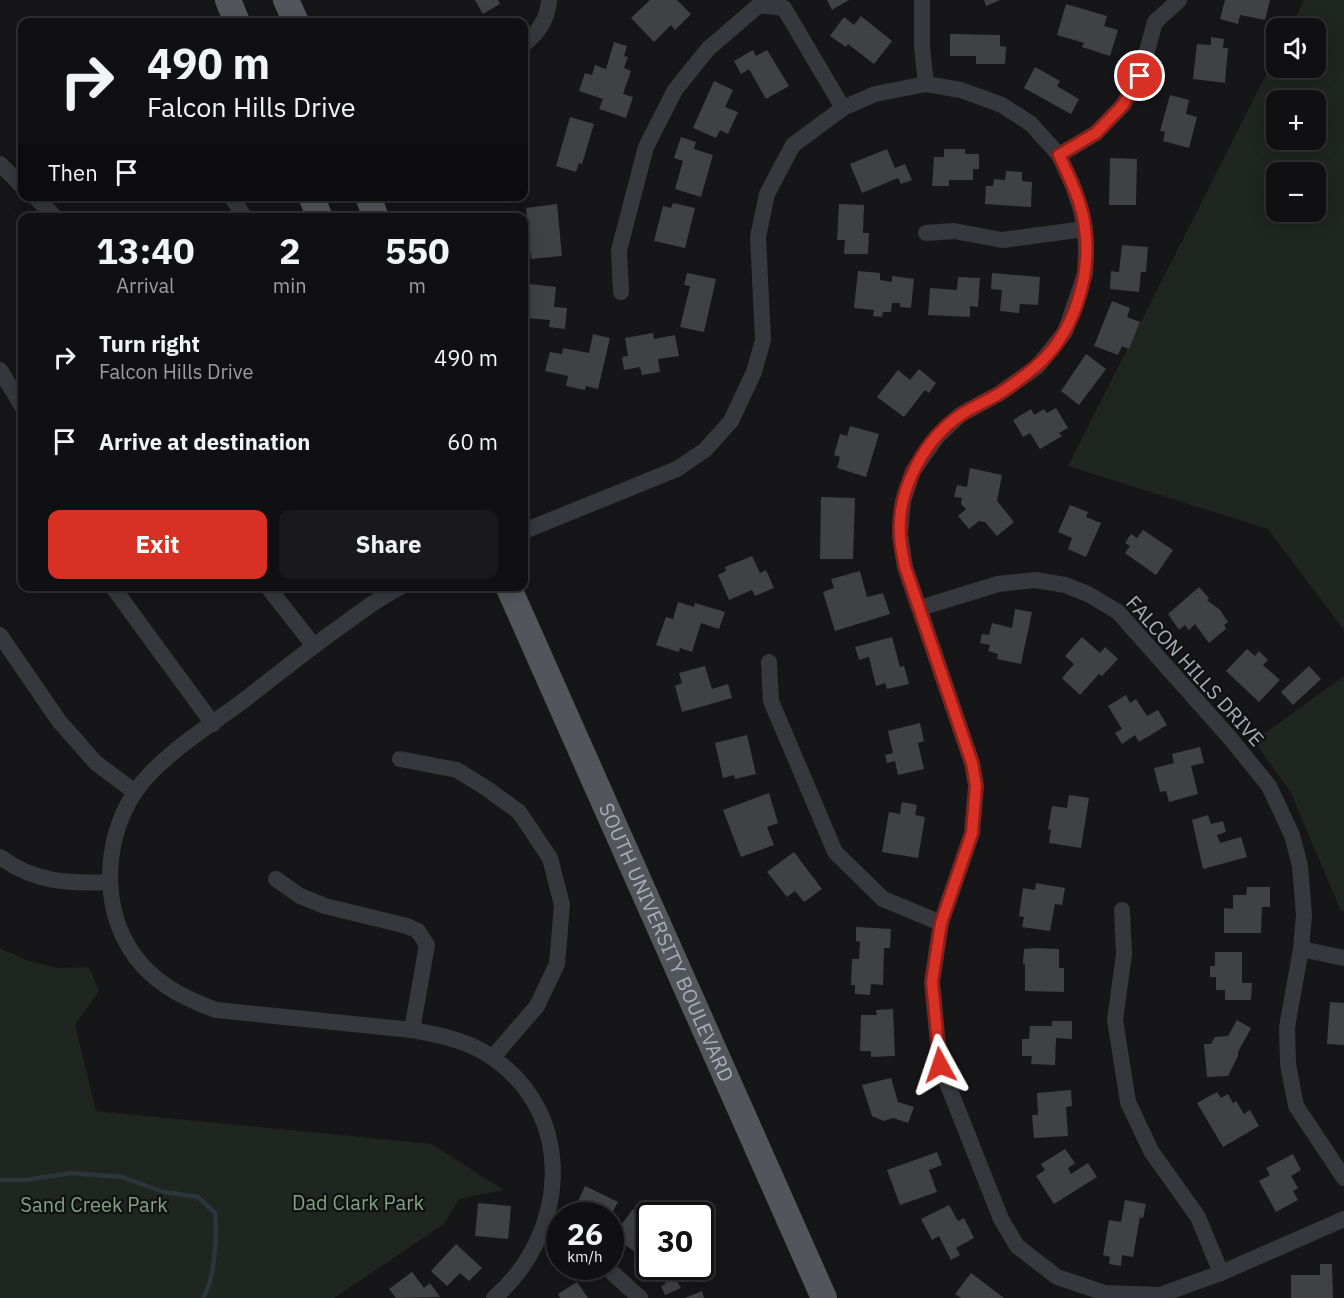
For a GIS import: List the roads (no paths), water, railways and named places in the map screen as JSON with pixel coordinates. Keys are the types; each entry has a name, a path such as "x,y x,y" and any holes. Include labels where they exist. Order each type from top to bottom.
{"main road":[{"path":"228,0 235,18"},
{"path":"286,0 294,18"},
{"name":"SOUTH UNIVERSITY BOULEVARD","path":"510,591 824,1298"}],"street":[{"path":"528,41 537,34 549,10 549,0"},
{"path":"922,0 922,47 926,84"},
{"path":"1059,155 1096,133 1123,105 1140,76 1155,22 1179,0"},
{"path":"621,292 619,250 646,147 675,90 701,57 759,5 784,8 843,108"},
{"path":"528,529 677,469 705,450 731,421 754,372 763,340 758,237 767,194 793,145 843,108 875,94 926,84 961,90 1002,105 1031,124 1059,155 1073,186 1085,229 1085,274 1077,302 1065,332 1036,366 1000,393 960,415 937,437 913,471 903,501 900,534 905,567 972,763 976,786 972,833 941,923 932,982 940,1065 1001,1219 1017,1246 1057,1277 1106,1293 1160,1295 1221,1272 1344,1219"},
{"path":"0,164 18,182"},
{"path":"39,201 51,213"},
{"path":"926,233 954,231 1002,240 1085,229"},
{"path":"0,370 18,399"},
{"name":"FALCON HILLS DRIVE","path":"920,608 998,584 1035,580 1065,585 1088,594 1118,612 1230,738 1269,786 1292,835 1299,866 1304,915 1301,949 1287,1027 1288,1064 1296,1106 1344,1178"},
{"path":"116,591 213,724"},
{"path":"271,591 314,646"},
{"path":"392,591 314,646 157,766 135,792 121,818 112,849 109,882 115,915 126,943 143,966 164,985 190,1001 216,1010 412,1030 444,1036 493,1057 527,1091 539,1109 549,1135 553,1182 550,1206 542,1234 527,1263 510,1284 494,1298"},
{"path":"0,635 59,721 96,763 135,792"},
{"path":"769,662 771,701 835,852 883,899 941,923"},
{"path":"400,759 458,770 486,788 519,812 550,858 561,905 557,964 537,1006 493,1057"},
{"path":"0,857 27,873 50,880 76,884 109,882"},
{"path":"276,879 300,896 325,906 407,926 418,931 427,945 412,1030"},
{"path":"1122,910 1124,954 1115,1020 1128,1102 1151,1150 1198,1217 1221,1272"},
{"path":"1301,949 1344,958"},
{"path":"542,1234 546,1236"},
{"path":"620,1280 640,1298"}],"waterway":[{"path":"0,1180 26,1180 71,1173 122,1177 164,1192 198,1197 215,1213 216,1222 213,1269 203,1298"}],"park label":[{"name":"Dad Clark Park","path":"358,1203"},
{"name":"Sand Creek Park","path":"94,1205"}]}
